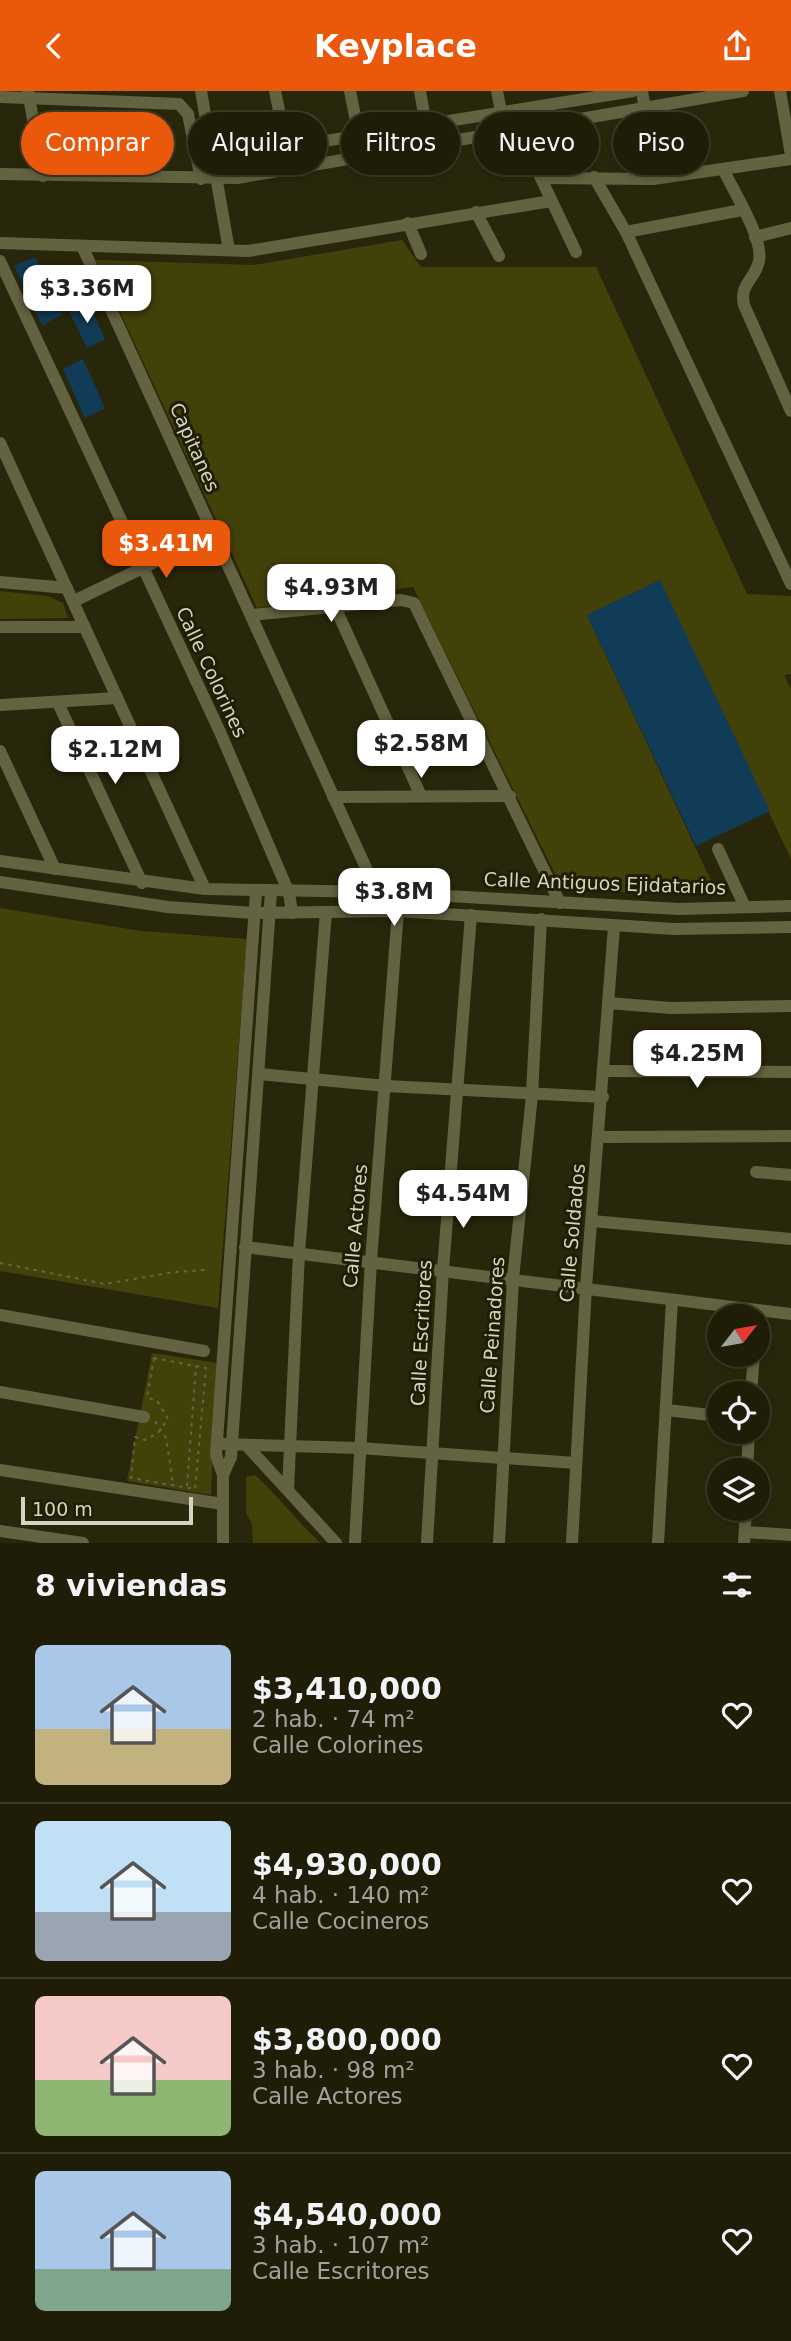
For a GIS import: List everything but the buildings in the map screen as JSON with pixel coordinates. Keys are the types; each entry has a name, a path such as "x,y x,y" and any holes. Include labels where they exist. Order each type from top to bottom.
{"street":[{"path":"201,91 205,112"},
{"path":"275,91 279,112"},
{"path":"350,91 354,112"},
{"path":"420,91 424,112"},
{"path":"497,91 501,112 572,96 633,91"},
{"path":"642,91 645,109"},
{"path":"599,117 743,91"},
{"path":"541,178 653,179 791,157 780,91"},
{"path":"0,97 28,94 173,103 184,108 188,114 201,179"},
{"path":"28,94 43,176"},
{"path":"0,174 218,180 474,139"},
{"path":"723,169 755,237 759,261 743,286 744,305 791,411"},
{"path":"217,175 229,250"},
{"path":"540,175 576,251"},
{"path":"594,177 626,232 783,573 791,584"},
{"path":"0,243 83,248 268,249 408,223 551,201"},
{"path":"626,232 742,210"},
{"path":"476,212 499,256"},
{"path":"408,223 421,254"},
{"path":"755,237 791,228"},
{"name":"Capitanes","path":"83,248 377,892"},
{"name":"Calle Colorines","path":"0,261 141,568 220,732 289,893 292,913"},
{"path":"0,443 205,889"},
{"path":"74,600 213,534"},
{"path":"0,582 68,588"},
{"path":"251,615 409,600 421,612 560,903"},
{"path":"335,607 421,796"},
{"path":"0,627 85,628"},
{"path":"0,705 117,698"},
{"path":"58,703 142,883"},
{"path":"0,751 55,869"},
{"path":"333,797 510,796"},
{"path":"718,849 745,907"},
{"name":"Calle Antiguos Ejidatarios","path":"0,861 142,883 256,892 377,892 678,909 791,906"},
{"name":"Calle Antiguos Ejidatarios","path":"0,882 168,907 253,913 398,911 541,919 614,927 791,927"},
{"path":"223,1543 223,1475 216,1455 216,1444 256,892"},
{"path":"223,1475 231,1457 271,892"},
{"name":"Calle Actores","path":"355,1543 371,1261 398,911"},
{"path":"288,1490 299,1253 327,912"},
{"name":"Calle Escritores","path":"427,1543 443,1270 471,915"},
{"name":"Calle Peinadores","path":"499,1543 513,1279 532,1095 541,919"},
{"name":"Calle Soldados","path":"572,1543 586,1287 600,1137 614,927"},
{"path":"608,1003 671,1008 791,1006"},
{"path":"604,1071 791,1072"},
{"path":"259,1074 386,1086 603,1097"},
{"path":"600,1137 791,1136"},
{"path":"757,1172 791,1175"},
{"path":"592,1221 791,1240"},
{"path":"245,1247 586,1287 707,1305"},
{"path":"657,1543 672,1300"},
{"path":"770,1313 791,1314"},
{"path":"0,1315 201,1350"},
{"path":"0,1392 144,1417"},
{"path":"666,1410 707,1415"},
{"path":"216,1444 359,1448 576,1463"},
{"path":"246,1445 336,1543"},
{"path":"0,1470 223,1504"},
{"path":"744,1537 791,1535"},
{"path":"7,1536 83,1543"}],"path":[{"path":"0,1263 105,1284 174,1272 206,1270"},
{"path":"187,1487 196,1366 201,1350"},
{"path":"154,1358 206,1368 195,1489 131,1478 135,1437 145,1440 163,1429 168,1419 164,1409 147,1397 154,1358"},
{"path":"144,1417 163,1429 178,1499"}],"shaded area":[{"path":"402,240 421,267 596,267 747,594 791,596 791,674 784,675 791,689 791,859 659,581 587,615 718,896 563,890 413,587 257,608 96,260 254,265"},
{"path":"0,591 47,596 63,603 68,618 0,619"},
{"path":"0,908 141,931 247,939 218,1308 0,1271"},
{"path":"152,1353 217,1363 211,1495 127,1481"},
{"path":"255,1475 320,1543 253,1543 252,1524 246,1513 246,1477"}]}
